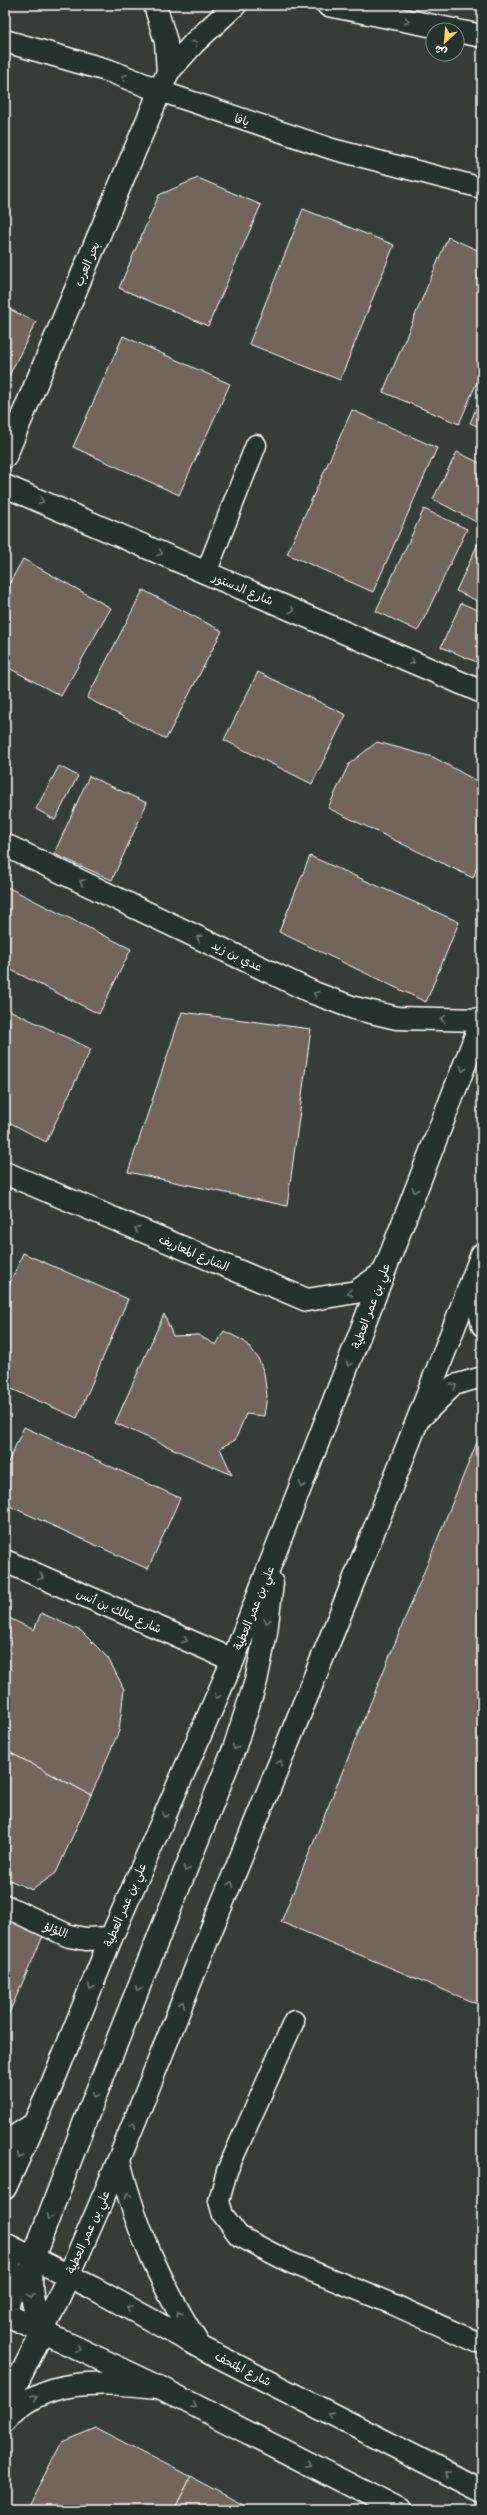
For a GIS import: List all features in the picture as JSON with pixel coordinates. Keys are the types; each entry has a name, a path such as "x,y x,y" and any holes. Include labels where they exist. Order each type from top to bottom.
{"main road":[{"name":"بحر العرب","path":"155,5 166,42 164,81"},
{"name":"بحر العرب","path":"5,457 164,81 195,42 235,5"},
{"path":"328,5 425,24"},
{"path":"465,33 482,36"},
{"name":"يافا","path":"5,41 110,71 164,81"},
{"name":"شارع الدستور","path":"5,486 482,692"},
{"name":"عدي بن زيد","path":"5,845 314,994 354,1008 397,1018 482,1020"},
{"name":"علي بن عمر العطية","path":"5,2188 34,2124 111,1938 233,1660 482,1020"},
{"name":"الشارع المعاريف","path":"5,1173 307,1300 356,1292 383,1273"},
{"name":"علي بن عمر العطية","path":"5,2405 43,2332 118,2161 417,1423 482,1254"},
{"path":"43,2332 33,2308 30,2283 33,2258 90,2109 234,1749 256,1681 266,1632 275,1555"},
{"name":"شارع مالك بن أنس","path":"5,1561 233,1660"},
{"name":"اللؤلؤ","path":"5,1906 69,1936 86,1939 111,1938"},
{"path":"5,2143 34,2124"},
{"path":"118,2161 132,2210 150,2258 173,2304 200,2347"},
{"name":"شارع المتحف","path":"5,2244 69,2275 200,2347 482,2491"},
{"path":"5,2256 13,2279 12,2297 5,2313 159,2387 399,2510"},
{"path":"5,2421 30,2399 43,2393 84,2383 112,2383 159,2387"}],"lane":[{"name":"يافا","path":"164,81 332,149 482,188"},
{"path":"206,573 256,445"},
{"path":"473,1277 482,1326"},
{"path":"417,1423 454,1385 482,1377"},
{"path":"294,2021 227,2171 219,2200 223,2214 239,2236 289,2262 390,2303 477,2342"}],"building":[{"path":"198,178 261,205 208,326 119,288 159,195"},
{"path":"303,209 394,245 340,380 249,344"},
{"path":"448,237 482,252 482,370 459,424 383,392"},
{"path":"5,307 36,322 5,384"},
{"path":"123,336 230,384 179,495 73,447"},
{"path":"482,395 482,428 470,423"},
{"path":"352,410 437,448 373,592 287,554"},
{"path":"457,452 482,464 482,525 433,499"},
{"path":"424,509 467,529 418,631 376,611"},
{"path":"482,535 482,603 456,591"},
{"path":"23,559 111,608 61,696 5,666 5,591"},
{"path":"143,590 222,631 166,739 87,698"},
{"path":"461,603 482,612 482,656 479,663 441,647"},
{"path":"258,672 346,715 312,784 224,740"},
{"path":"377,742 433,757 482,784 482,853 473,878 328,808 349,764"},
{"path":"59,766 78,776 55,820 36,809"},
{"path":"89,776 147,803 112,880 54,854"},
{"path":"310,856 459,922 426,1002 279,932"},
{"path":"5,886 131,949 99,1014 5,967"},
{"path":"5,1008 91,1049 46,1142 5,1120"},
{"path":"182,1012 311,1029 287,1206 128,1172"},
{"path":"23,1253 128,1299 77,1418 5,1386 5,1295"},
{"path":"164,1314 173,1336 198,1335 216,1345 224,1331 244,1341 258,1358 264,1373 267,1396 264,1416 246,1414 235,1440 220,1448 232,1475 115,1423"},
{"path":"24,1427 180,1498 148,1569 5,1504 5,1469"},
{"path":"482,1430 482,2006 281,1922"},
{"path":"41,1613 81,1631 108,1658 124,1689 119,1731 91,1795 5,1750 5,1616 34,1630"},
{"path":"5,1750 91,1795 56,1873 32,1890 5,1878"},
{"path":"5,1917 44,1934 5,2022"},
{"path":"96,2428 191,2477 174,2510 30,2510 27,2508 62,2442"},
{"path":"191,2477 247,2507 246,2510 174,2510"}]}
